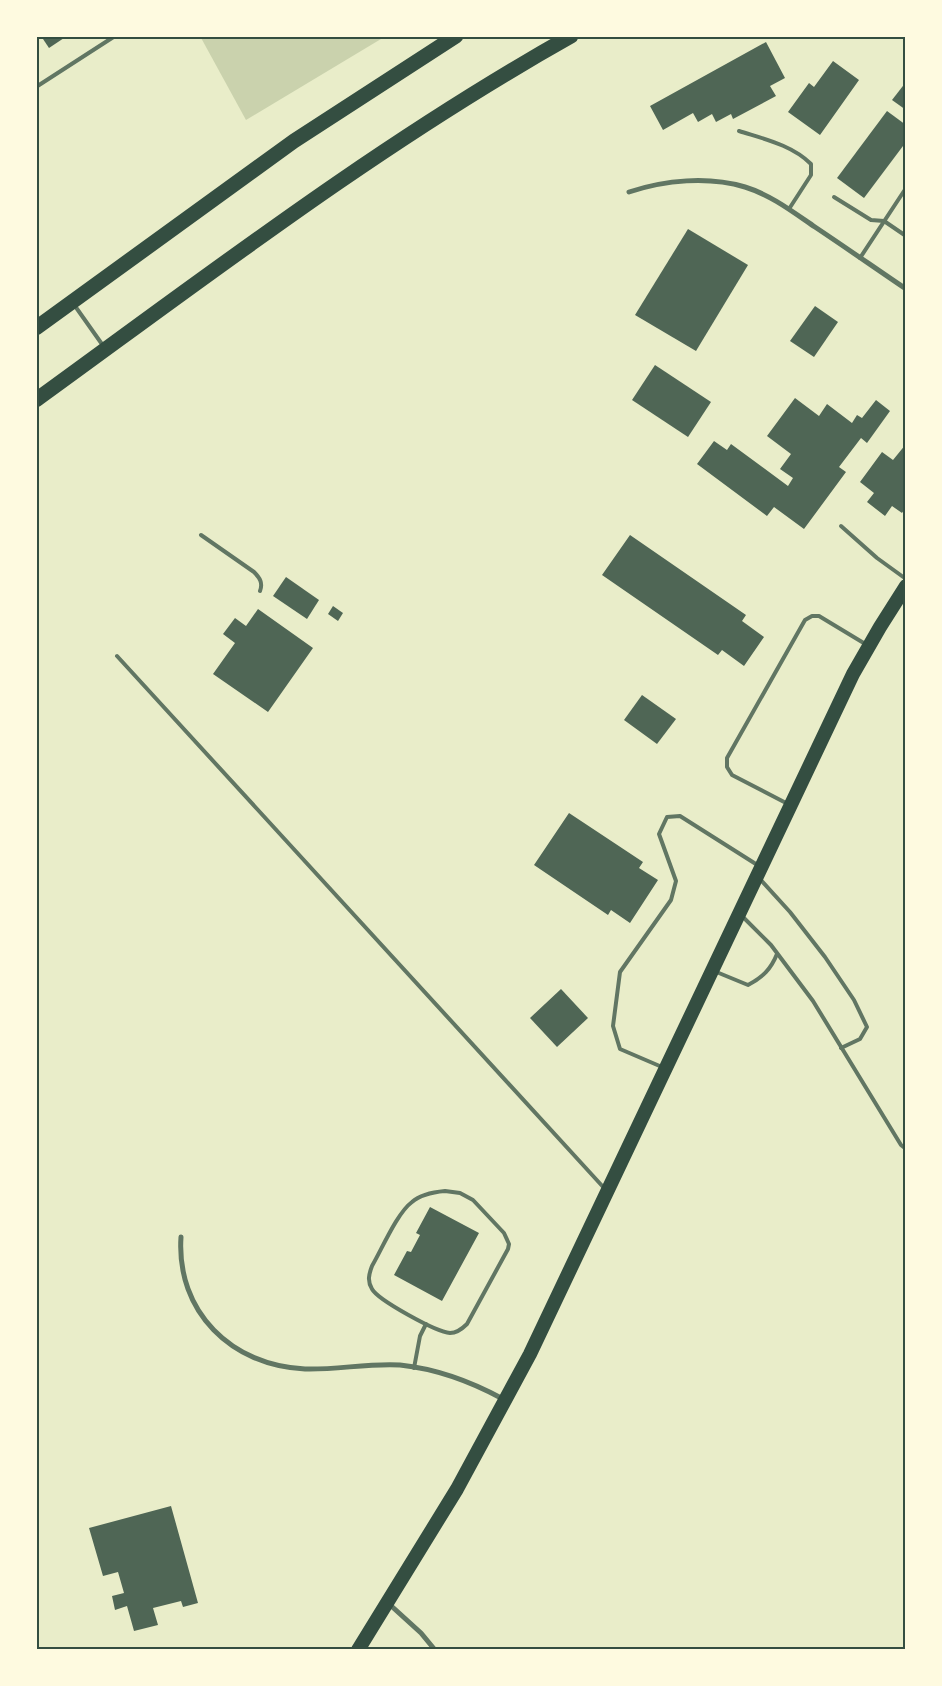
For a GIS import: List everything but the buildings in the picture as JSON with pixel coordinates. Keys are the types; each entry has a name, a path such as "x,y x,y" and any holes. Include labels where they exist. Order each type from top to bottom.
{"highway":[{"path":"36,328 294,141 456,36"},
{"path":"36,400 170,301 337,183 446,110 570,36"},
{"path":"358,1650 458,1489 506,1401 608,1192 854,674 906,586"}],"street":[{"path":"629,192 660,184 689,181 715,182 746,187 774,199 906,289"},
{"path":"181,1237 180,1256 183,1276 194,1304 212,1328 227,1342 246,1354 279,1366 303,1369 334,1369 376,1365 434,1370 458,1378 506,1401"},
{"path":"388,1603 421,1633 435,1650"}],"lane":[{"path":"36,87 115,36"},
{"path":"739,131 802,154 811,164 811,175 790,210"},
{"path":"860,258 906,188"},
{"path":"834,197 871,220 884,221 906,236"},
{"path":"72,302 106,350"},
{"path":"841,526 877,558 906,579"},
{"path":"201,535 254,572 260,579 260,591"},
{"path":"791,805 732,775 727,768 727,758 805,620 812,616 819,616 869,646"},
{"path":"117,656 608,1192"},
{"path":"666,1069 620,1049 613,1026 620,972 672,900 676,881 659,834 667,817 680,816 759,872 825,957 854,1000 867,1027 860,1039 842,1048"},
{"path":"740,913 777,954 813,1001 901,1146 906,1149"},
{"path":"712,971 748,984 760,979 772,968 777,954"},
{"path":"436,1192 460,1193 473,1200 504,1233 509,1244 508,1249 463,1329 451,1333 436,1330 426,1324 373,1291 369,1274 400,1216 410,1202 426,1194 436,1192"},
{"path":"414,1368 420,1336 426,1324"}],"green space":[{"path":"200,36 386,36 246,120"}]}
